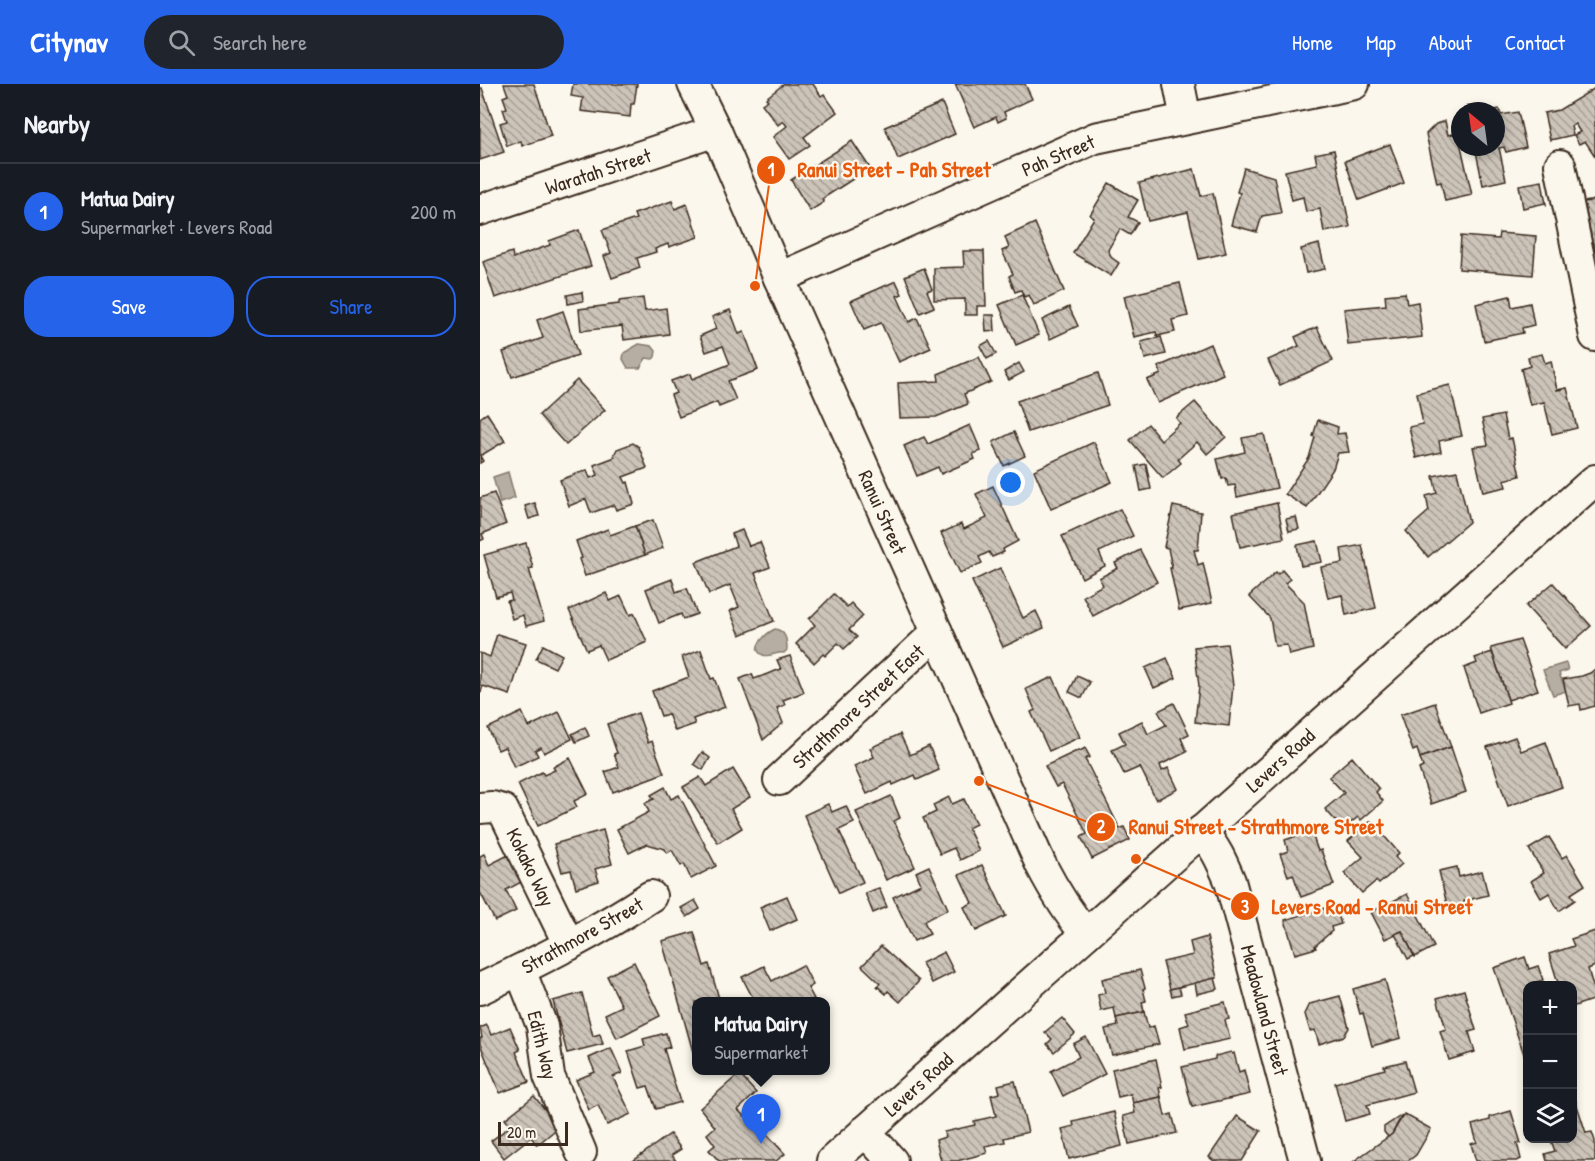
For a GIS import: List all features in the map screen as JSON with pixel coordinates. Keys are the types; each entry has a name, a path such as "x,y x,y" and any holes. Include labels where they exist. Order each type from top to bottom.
{"street":[{"name":"Ranui Street","path":"693,84 716,131 779,278 1041,865 1057,894 1086,934"},
{"path":"1179,84 1186,119"},
{"name":"Pah Street","path":"779,278 1095,138 1354,84"},
{"name":"Waratah Street","path":"480,210 716,131"},
{"path":"1560,165 1595,336"},
{"name":"Levers Road","path":"832,1161 1595,480"},
{"name":"Strathmore Street East","path":"779,780 937,632"},
{"name":"Kokako Way","path":"480,808 492,807 503,810 569,945"},
{"name":"Meadowland Street","path":"1201,831 1213,844 1230,880 1305,1161"},
{"name":"Strathmore Street","path":"480,989 614,921 651,897"},
{"name":"Edith Way","path":"519,970 542,1026 549,1076 581,1152"},
{"path":"865,1131 892,1161"}],"shaded area":[{"path":"639,344 652,346 656,351 655,357 646,358 640,368 628,368 623,359 624,353"},
{"path":"508,472 515,498 500,503 493,477"},
{"path":"775,629 785,636 787,650 784,653 763,655 759,652 758,645 768,633"},
{"path":"1566,663 1568,670 1559,673 1566,691 1553,695 1543,670"}],"building":[{"path":"504,84 534,84 551,136 522,146 521,141 507,146 500,123 507,121 503,109 507,108 503,97 508,95"},
{"path":"573,84 637,84 630,117 581,111 583,98 571,96"},
{"path":"784,84 813,84 821,96 824,94 837,112 804,137 810,145 789,159 773,137 787,126 783,121 778,125 762,104"},
{"path":"955,84 1025,84 1032,99 1004,112 1006,118 998,122 996,117 974,127"},
{"path":"480,88 482,88 504,152 480,160"},
{"path":"1595,88 1595,156 1585,141 1579,144 1574,135 1580,132 1575,124 1571,126 1573,135 1550,140 1544,113 1559,110"},
{"path":"942,103 955,134 898,159 885,127"},
{"path":"1518,112 1526,147 1506,152 1505,114"},
{"path":"1445,121 1448,135 1451,134 1451,156 1463,156 1472,195 1445,201 1441,182 1437,183 1426,134 1436,124"},
{"path":"852,141 870,168 822,199 824,202 810,211 791,180"},
{"path":"1390,144 1404,183 1359,200 1345,161"},
{"path":"1334,150 1350,227 1324,232 1320,209 1306,212 1303,197 1292,200 1285,171 1317,164 1315,154"},
{"path":"1477,156 1501,156 1506,180 1483,185"},
{"path":"1244,168 1274,177 1281,213 1262,216 1257,232 1231,225"},
{"path":"1194,169 1201,196 1213,193 1226,253 1199,259 1188,212 1148,221 1139,183"},
{"path":"1542,181 1546,204 1523,208 1519,185"},
{"path":"1109,183 1138,200 1128,217 1138,222 1130,235 1120,229 1108,250 1112,258 1119,263 1111,276 1073,253 1094,218 1090,215"},
{"path":"1595,200 1595,256 1584,202"},
{"path":"672,201 675,209 687,204 698,237 669,247 668,244 655,249 656,252 637,258 640,268 612,278 604,256 611,253 602,230 636,219 634,214"},
{"path":"1035,223 1064,291 1034,305 1029,295 1024,297 1021,290 1015,292 1009,276 1013,274 1002,251 1009,248 1005,237"},
{"path":"579,230 591,266 495,298 483,262 512,252 513,258 550,245 549,241"},
{"path":"1499,233 1536,236 1533,275 1459,269 1461,236 1498,239"},
{"path":"1319,244 1325,269 1306,273 1301,249"},
{"path":"963,251 984,251 986,306 977,306 977,315 965,315 965,299 934,300 934,268 964,267"},
{"path":"924,268 932,289 927,291 934,307 920,313 905,276"},
{"path":"896,281 902,294 897,296 909,322 917,318 931,348 899,362 881,323 864,330 851,301"},
{"path":"1180,283 1188,316 1172,320 1175,332 1157,336 1156,332 1134,337 1124,296"},
{"path":"582,292 583,301 568,304 567,295"},
{"path":"1405,293 1407,304 1418,302 1422,337 1348,345 1344,309 1386,305 1385,295"},
{"path":"1022,295 1039,335 1016,345 999,305"},
{"path":"1510,296 1512,307 1530,303 1534,325 1522,328 1523,333 1484,341 1476,304"},
{"path":"643,298 645,311 666,308 669,334 624,340 622,326 581,331 579,309 619,304 619,301"},
{"path":"1069,307 1078,326 1050,339 1042,320"},
{"path":"730,310 739,334 744,332 758,370 728,381 736,400 719,407 717,402 679,417 671,395 676,393 671,381 690,374 692,379 730,364 723,346 706,352 700,336 716,329 712,317"},
{"path":"563,311 578,355 512,377 503,352 543,338 537,320"},
{"path":"985,315 994,315 995,331 986,332"},
{"path":"1317,327 1333,361 1280,385 1268,360 1299,346 1295,337"},
{"path":"1161,337 1166,354 1145,359 1141,342"},
{"path":"989,341 996,354 987,359 980,346"},
{"path":"1210,344 1223,374 1158,403 1147,380 1161,374 1158,367"},
{"path":"1542,354 1545,363 1551,361 1557,390 1567,388 1577,428 1552,434 1544,402 1530,405 1521,369 1530,366 1528,357"},
{"path":"979,357 991,382 964,394 968,404 936,417 900,418 898,383 939,381 938,374"},
{"path":"1019,363 1024,372 1009,380 1004,372"},
{"path":"1098,373 1108,405 1028,432 1017,401"},
{"path":"577,380 605,410 566,445 539,415"},
{"path":"1450,385 1462,436 1439,441 1441,452 1416,458 1409,427 1423,424 1417,393"},
{"path":"1195,402 1226,437 1207,454 1197,442 1178,459 1181,463 1163,478 1130,440 1148,424 1161,440 1180,423 1176,418"},
{"path":"487,413 505,441 480,456 480,418"},
{"path":"1503,415 1508,439 1512,438 1520,476 1504,480 1506,487 1483,492 1473,447 1488,445 1482,419"},
{"path":"1318,420 1338,427 1337,434 1345,433 1349,452 1338,453 1333,469 1307,508 1285,494 1309,458"},
{"path":"970,425 981,451 973,454 975,459 941,474 938,467 917,476 904,446 924,437 928,444"},
{"path":"1014,432 1025,456 1004,466 993,442"},
{"path":"1264,434 1277,488 1237,497 1235,485 1228,486 1226,478 1222,479 1217,459 1245,452 1242,438"},
{"path":"1094,442 1112,482 1051,509 1034,470"},
{"path":"633,443 639,447 647,468 623,477 626,483 628,482 634,504 616,510 614,505 591,513 586,499 569,506 560,480 587,470 590,478 598,475 594,465 615,457 617,449"},
{"path":"1146,464 1151,489 1141,491 1136,466"},
{"path":"1457,471 1469,522 1428,557 1406,531 1429,511 1426,496 1437,493 1433,476"},
{"path":"993,486 1018,541 1003,549 1004,552 992,557 989,552 979,557 982,563 960,573 941,533 961,524 964,529 987,518 976,494"},
{"path":"494,493 506,524 482,534 484,539 480,541 480,498"},
{"path":"535,503 539,516 529,519 525,506"},
{"path":"1277,503 1284,538 1240,547 1233,513"},
{"path":"1173,506 1201,512 1198,550 1194,550 1198,565 1203,563 1212,603 1179,610 1168,548 1164,547"},
{"path":"1120,509 1133,536 1099,552 1105,566 1082,578 1062,536"},
{"path":"1296,517 1299,529 1289,531 1286,519"},
{"path":"653,520 663,548 645,555 635,526"},
{"path":"635,526 645,555 585,576 576,541 608,529 610,535"},
{"path":"742,530 749,546 760,542 770,567 755,573 774,621 740,635 730,611 739,607 730,585 709,594 696,562 736,546 732,534"},
{"path":"1317,541 1322,562 1301,566 1297,545"},
{"path":"526,543 533,568 529,569 544,621 526,626 523,615 512,619 507,601 512,600 510,593 496,597 484,555"},
{"path":"1362,545 1376,608 1346,615 1342,595 1328,598 1321,567 1343,563 1341,549"},
{"path":"1140,550 1157,582 1093,616 1083,596 1103,585 1099,578 1118,568 1115,563"},
{"path":"1000,568 1023,618 1036,611 1044,628 1003,647 972,581"},
{"path":"1282,570 1290,579 1285,583 1304,602 1313,649 1289,655 1287,645 1275,646 1270,618 1249,596 1276,572 1278,574"},
{"path":"672,579 676,592 687,588 697,614 683,619 681,614 659,623 646,589"},
{"path":"1553,583 1591,626 1565,649 1526,606"},
{"path":"606,593 610,601 621,596 630,615 634,613 647,642 606,660 599,645 587,650 569,610"},
{"path":"834,594 847,607 851,603 863,616 849,630 857,637 844,649 838,643 814,663 796,644 815,625 809,619"},
{"path":"497,634 526,643 510,695 483,686 480,691 480,653 490,657"},
{"path":"1520,640 1538,690 1508,700 1491,648"},
{"path":"1227,644 1233,685 1229,726 1195,722 1199,686 1194,647"},
{"path":"543,645 562,655 555,668 536,659"},
{"path":"701,650 711,679 714,678 725,707 693,719 695,724 675,731 668,714 661,716 652,691 689,677 682,657"},
{"path":"1492,652 1509,703 1479,713 1464,668 1477,663 1475,658"},
{"path":"790,656 804,692 783,700 785,705 777,708 783,723 763,740 740,679 752,674 754,679 781,669 777,660"},
{"path":"1167,658 1176,678 1154,688 1145,668"},
{"path":"1595,669 1595,706 1581,710 1580,704 1569,706 1563,679 1582,676"},
{"path":"1077,676 1090,682 1082,698 1069,692"},
{"path":"1053,677 1080,737 1049,751 1031,712 1035,710 1026,689"},
{"path":"1174,703 1189,734 1181,738 1187,752 1160,765 1162,771 1168,768 1178,789 1156,800 1140,767 1124,774 1112,750 1125,744 1119,732 1142,721 1148,734 1166,725 1158,711"},
{"path":"1435,703 1451,747 1420,758 1417,749 1413,751 1400,715"},
{"path":"522,712 529,727 559,712 572,739 544,753 541,747 535,750 538,756 514,767 505,747 498,750 488,728"},
{"path":"638,713 648,743 652,741 664,773 613,792 605,772 619,767 614,754 617,753 607,724"},
{"path":"585,727 589,736 576,742 572,734"},
{"path":"900,734 910,755 929,746 939,770 917,780 915,775 893,785 892,782 867,794 854,766 874,757 870,748"},
{"path":"1515,737 1521,751 1546,742 1562,787 1508,806 1487,747"},
{"path":"1451,747 1466,792 1431,804 1419,769 1423,767 1420,758"},
{"path":"1085,748 1090,757 1085,759 1120,829 1124,827 1130,840 1092,859 1081,837 1087,834 1062,784 1056,787 1045,766"},
{"path":"702,752 710,758 703,770 694,764"},
{"path":"1352,757 1379,789 1376,792 1383,801 1361,820 1358,817 1343,829 1325,809 1344,793 1329,777"},
{"path":"570,758 588,794 574,801 577,807 538,826 518,784 542,772 544,775 555,770 553,767"},
{"path":"733,769 750,797 731,809 742,828 718,843 683,787 700,777 706,786"},
{"path":"665,787 671,799 679,795 716,866 691,879 684,864 681,866 672,850 667,853 665,849 647,844 629,853 617,829 649,812 645,803 654,799 651,795"},
{"path":"891,796 900,818 894,821 915,867 886,880 856,812"},
{"path":"949,797 952,804 964,799 976,824 968,828 979,851 960,860 954,848 940,854 923,818 936,812 933,805"},
{"path":"828,804 832,812 846,806 854,823 839,830 863,882 839,893 804,815"},
{"path":"1371,821 1399,853 1395,857 1402,864 1379,884 1376,881 1362,893 1344,873 1363,857 1348,841"},
{"path":"603,830 612,864 595,869 599,881 576,888 571,870 562,872 554,844"},
{"path":"1311,831 1334,885 1301,897 1293,874 1288,876 1280,854 1288,851 1285,840"},
{"path":"1549,837 1562,858 1567,855 1585,885 1571,894 1575,900 1559,911 1549,893 1541,898 1531,881 1544,873 1529,849"},
{"path":"514,852 527,879 506,890 516,911 495,921 480,892 480,856 484,854 489,865"},
{"path":"982,865 1006,916 976,931 964,907 972,903 959,875"},
{"path":"929,866 948,909 924,921 930,934 914,941 893,897 921,884 916,872"},
{"path":"1457,867 1459,877 1482,871 1488,895 1464,901 1465,905 1448,909 1439,871"},
{"path":"879,888 887,907 873,913 865,893"},
{"path":"1407,894 1434,947 1415,957 1402,931 1385,939 1371,912"},
{"path":"787,896 797,919 770,931 760,907"},
{"path":"695,900 700,909 687,917 681,908"},
{"path":"1335,905 1341,924 1331,927 1332,931 1315,946 1316,948 1295,954 1285,920"},
{"path":"1402,931 1414,956 1408,959 1395,934"},
{"path":"1595,931 1595,966 1588,969 1595,999 1577,1005 1577,981 1557,981 1549,954 1574,946 1571,939"},
{"path":"694,932 704,966 709,964 719,997 692,997 692,1048 662,941"},
{"path":"1207,937 1217,978 1170,989 1163,962 1193,955 1190,942"},
{"path":"881,946 919,981 900,1002 888,991 886,994 877,986 880,983 862,966"},
{"path":"944,952 954,972 932,983 922,963"},
{"path":"1525,957 1529,969 1538,966 1543,980 1523,981 1523,1051 1494,968"},
{"path":"634,962 660,1016 617,1038 605,1014 622,1006 607,976"},
{"path":"803,965 813,985 808,988 813,997 752,997 742,977 764,966 772,981"},
{"path":"1140,970 1145,988 1143,989 1146,1001 1142,1002 1144,1012 1116,1018 1114,1008 1101,1011 1098,995 1105,993 1102,979"},
{"path":"1215,978 1218,989 1197,994 1195,983"},
{"path":"1385,980 1401,1038 1372,1046 1363,1013 1360,1014 1353,989"},
{"path":"1179,987 1181,994 1172,996 1170,989"},
{"path":"1464,990 1476,1030 1469,1032 1475,1052 1449,1060 1440,1031 1446,1029 1437,998"},
{"path":"582,993 593,1036 600,1034 603,1044 567,1053 553,1001"},
{"path":"1340,996 1349,1028 1344,1036 1319,1044 1315,1030 1310,1031 1305,1014 1310,1004"},
{"path":"1225,1002 1229,1019 1225,1020 1230,1039 1185,1049 1180,1027 1189,1024 1185,1012"},
{"path":"1144,1012 1148,1028 1154,1026 1159,1044 1112,1055 1105,1029 1118,1026 1116,1018"},
{"path":"1062,1018 1075,1034 1054,1052 1047,1044 1052,1039 1045,1032"},
{"path":"487,1025 491,1035 510,1027 520,1050 516,1052 529,1082 500,1093 480,1044 480,1038 482,1038 480,1028"},
{"path":"666,1033 670,1047 664,1049 680,1102 656,1109 648,1086 640,1088 628,1051 645,1046 643,1039"},
{"path":"1086,1037 1105,1074 1063,1096 1051,1071 1079,1057 1073,1044"},
{"path":"611,1048 622,1073 613,1077 631,1114 607,1125 598,1105 589,1110 576,1080 595,1072 589,1058"},
{"path":"1234,1053 1239,1072 1244,1070 1250,1094 1192,1107 1182,1067 1215,1059 1215,1056"},
{"path":"1156,1059 1162,1087 1159,1088 1161,1097 1133,1103 1131,1094 1118,1097 1112,1069"},
{"path":"1405,1061 1414,1092 1367,1105 1370,1114 1345,1121 1335,1083"},
{"path":"740,1075 756,1093 738,1110 744,1116 748,1113 785,1154 776,1161 719,1161 709,1150 715,1145 707,1134 715,1127 700,1108"},
{"path":"1015,1081 1028,1132 1004,1138 1005,1142 985,1146 987,1153 957,1161 941,1161 936,1140 945,1137 944,1132 975,1125 974,1121 996,1116 991,1095 1000,1093 998,1085"},
{"path":"534,1096 559,1127 537,1145 531,1137 504,1158 491,1141 510,1126 505,1119"},
{"path":"1161,1097 1165,1116 1172,1114 1177,1133 1129,1144 1123,1116 1135,1113 1133,1103"},
{"path":"1577,1105 1586,1133 1592,1132 1595,1141 1595,1161 1547,1161 1545,1154 1555,1151 1552,1143 1577,1143"},
{"path":"1511,1111 1521,1143 1517,1143 1521,1159 1517,1161 1476,1161 1471,1144 1477,1142 1472,1125"},
{"path":"1114,1112 1122,1146 1069,1159 1062,1129 1074,1126 1073,1122"},
{"path":"1404,1114 1431,1129 1416,1155 1408,1161 1354,1161 1392,1134"},
{"path":"1402,1115 1388,1137 1384,1132 1384,1127"},
{"path":"1237,1116 1261,1131 1242,1161 1214,1161 1209,1157"},
{"path":"670,1134 681,1149 672,1155 676,1161 633,1161"}],"place":[{"name":"Ranui Street - Pah Street","path":"755,286"},
{"name":"Ranui Street - Strathmore Street","path":"979,781"},
{"name":"Levers Road - Ranui Street","path":"1136,859"},
{"name":"Matua Dairy","path":"761,1144"}]}
